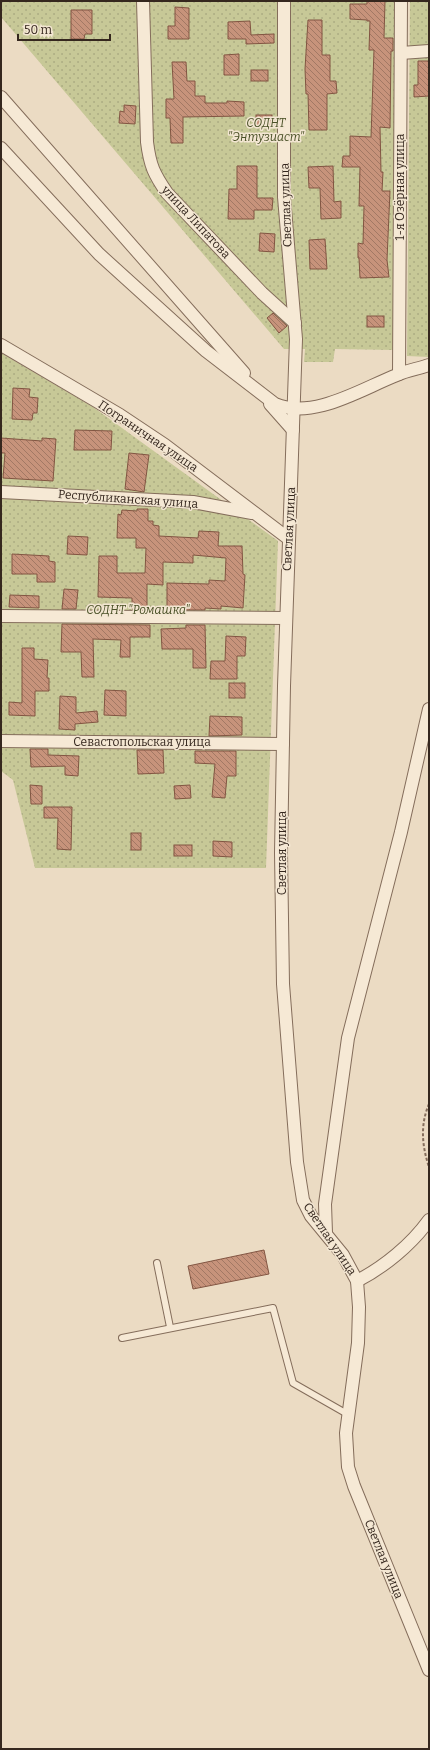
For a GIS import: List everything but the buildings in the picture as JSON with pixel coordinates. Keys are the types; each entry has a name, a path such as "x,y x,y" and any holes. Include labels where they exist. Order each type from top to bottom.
{"street":[{"name":"улица Липатова","path":"143,1 148,142 150,162 156,177 168,193 262,293 295,323"},
{"name":"Светлая улица","path":"284,1 284,197 286,235 295,323 296,353 283,744 281,853 282,984 297,1162 303,1200 312,1216 344,1256 357,1281 359,1307 358,1344 346,1433 346,1451 350,1473 429,1670"},
{"name":"1-я Озёрная улица","path":"399,374 401,1"},
{"path":"401,53 429,51"},
{"path":"1,97 293,430"},
{"path":"1,148 99,254 206,351 264,397 284,408 323,405 342,400 399,374 429,365"},
{"name":"Пограничная улица","path":"1,345 120,415 165,445 289,539"},
{"name":"Республиканская улица","path":"1,492 193,502 255,514"},
{"path":"1,616 286,618"},
{"path":"326,1233 325,1204 348,1038 401,832 429,709"},
{"name":"Севастопольская улица","path":"1,741 283,744"},
{"path":"357,1281 372,1273 402,1249 429,1220"}],"lane":[{"path":"158,1263 170,1328"},
{"path":"122,1338 273,1308 293,1383 349,1415"}],"path":[{"path":"429,1104 425,1113 422,1135 429,1167"}],"green space":[{"name":"СОДНТ \"Энтузиаст\"","path":"1,1 395,1 394,350 335,349 333,362 304,362 305,349 284,349 1,17"},
{"path":"410,1 429,1 429,357 407,356"},
{"name":"СОДНТ \"Ромашка\"","path":"1,353 93,407 278,541 266,868 35,868 13,780 1,771"}]}
